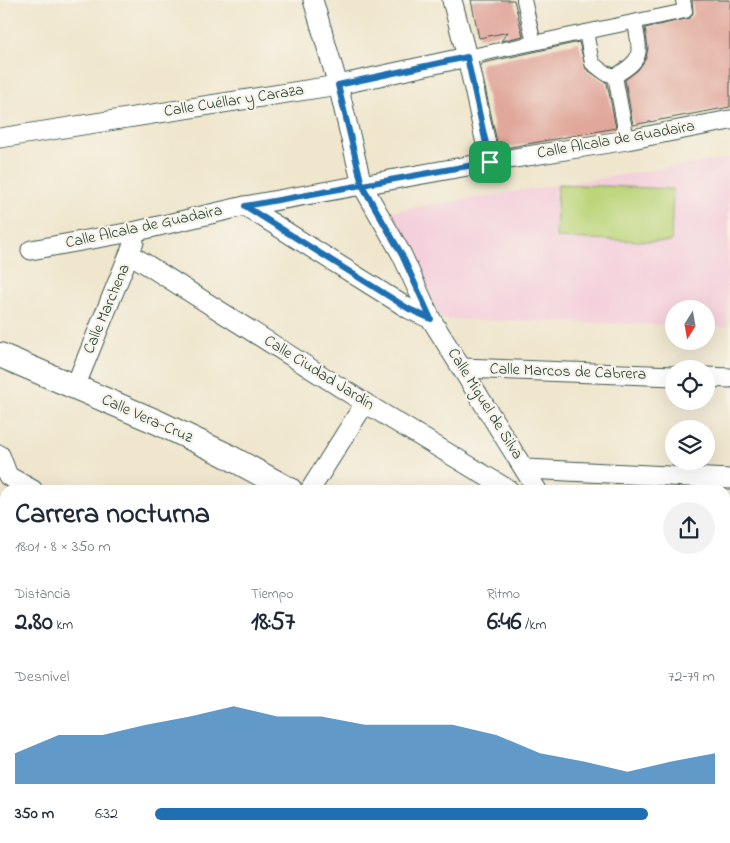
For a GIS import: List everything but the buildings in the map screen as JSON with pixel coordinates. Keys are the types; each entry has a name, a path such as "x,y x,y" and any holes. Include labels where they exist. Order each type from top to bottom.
{"street":[{"name":"Calle Miguel de Silva","path":"313,0 338,85 362,185 402,255 431,319 534,485"},
{"path":"452,0 467,57 490,162"},
{"path":"524,0 534,43"},
{"path":"467,57 685,11 683,0"},
{"path":"586,32 592,63 605,73 615,76 634,65 638,57 639,51 635,22"},
{"name":"Calle Cuéllar y Caraza","path":"0,138 338,85 467,57"},
{"path":"615,76 628,140"},
{"name":"Calle Alcala de Guadaira","path":"30,250 137,231 245,206 490,162 628,140 730,120"},
{"path":"245,206 409,309 431,319"},
{"name":"Calle Marchena","path":"75,387 130,254 137,231"},
{"name":"Calle Ciudad Jardín","path":"130,254 365,403 500,485"},
{"name":"Calle Vera-Cruz","path":"0,355 157,422 224,454 281,485"},
{"name":"Calle Marcos de Cabrera","path":"462,368 665,376"},
{"path":"715,377 730,378"},
{"path":"313,485 365,403"},
{"path":"0,455 11,483"},
{"path":"526,470 730,479"}],"shaded area":[{"path":"730,158 727,327 715,326 715,300 665,300 665,325 441,319 386,212"}],"green space":[{"path":"558,184 673,189 671,242 556,238"}],"route":[{"path":"490,162 362,185 245,206 409,309 431,319 402,255 362,185 338,85 467,57 490,162"}]}
